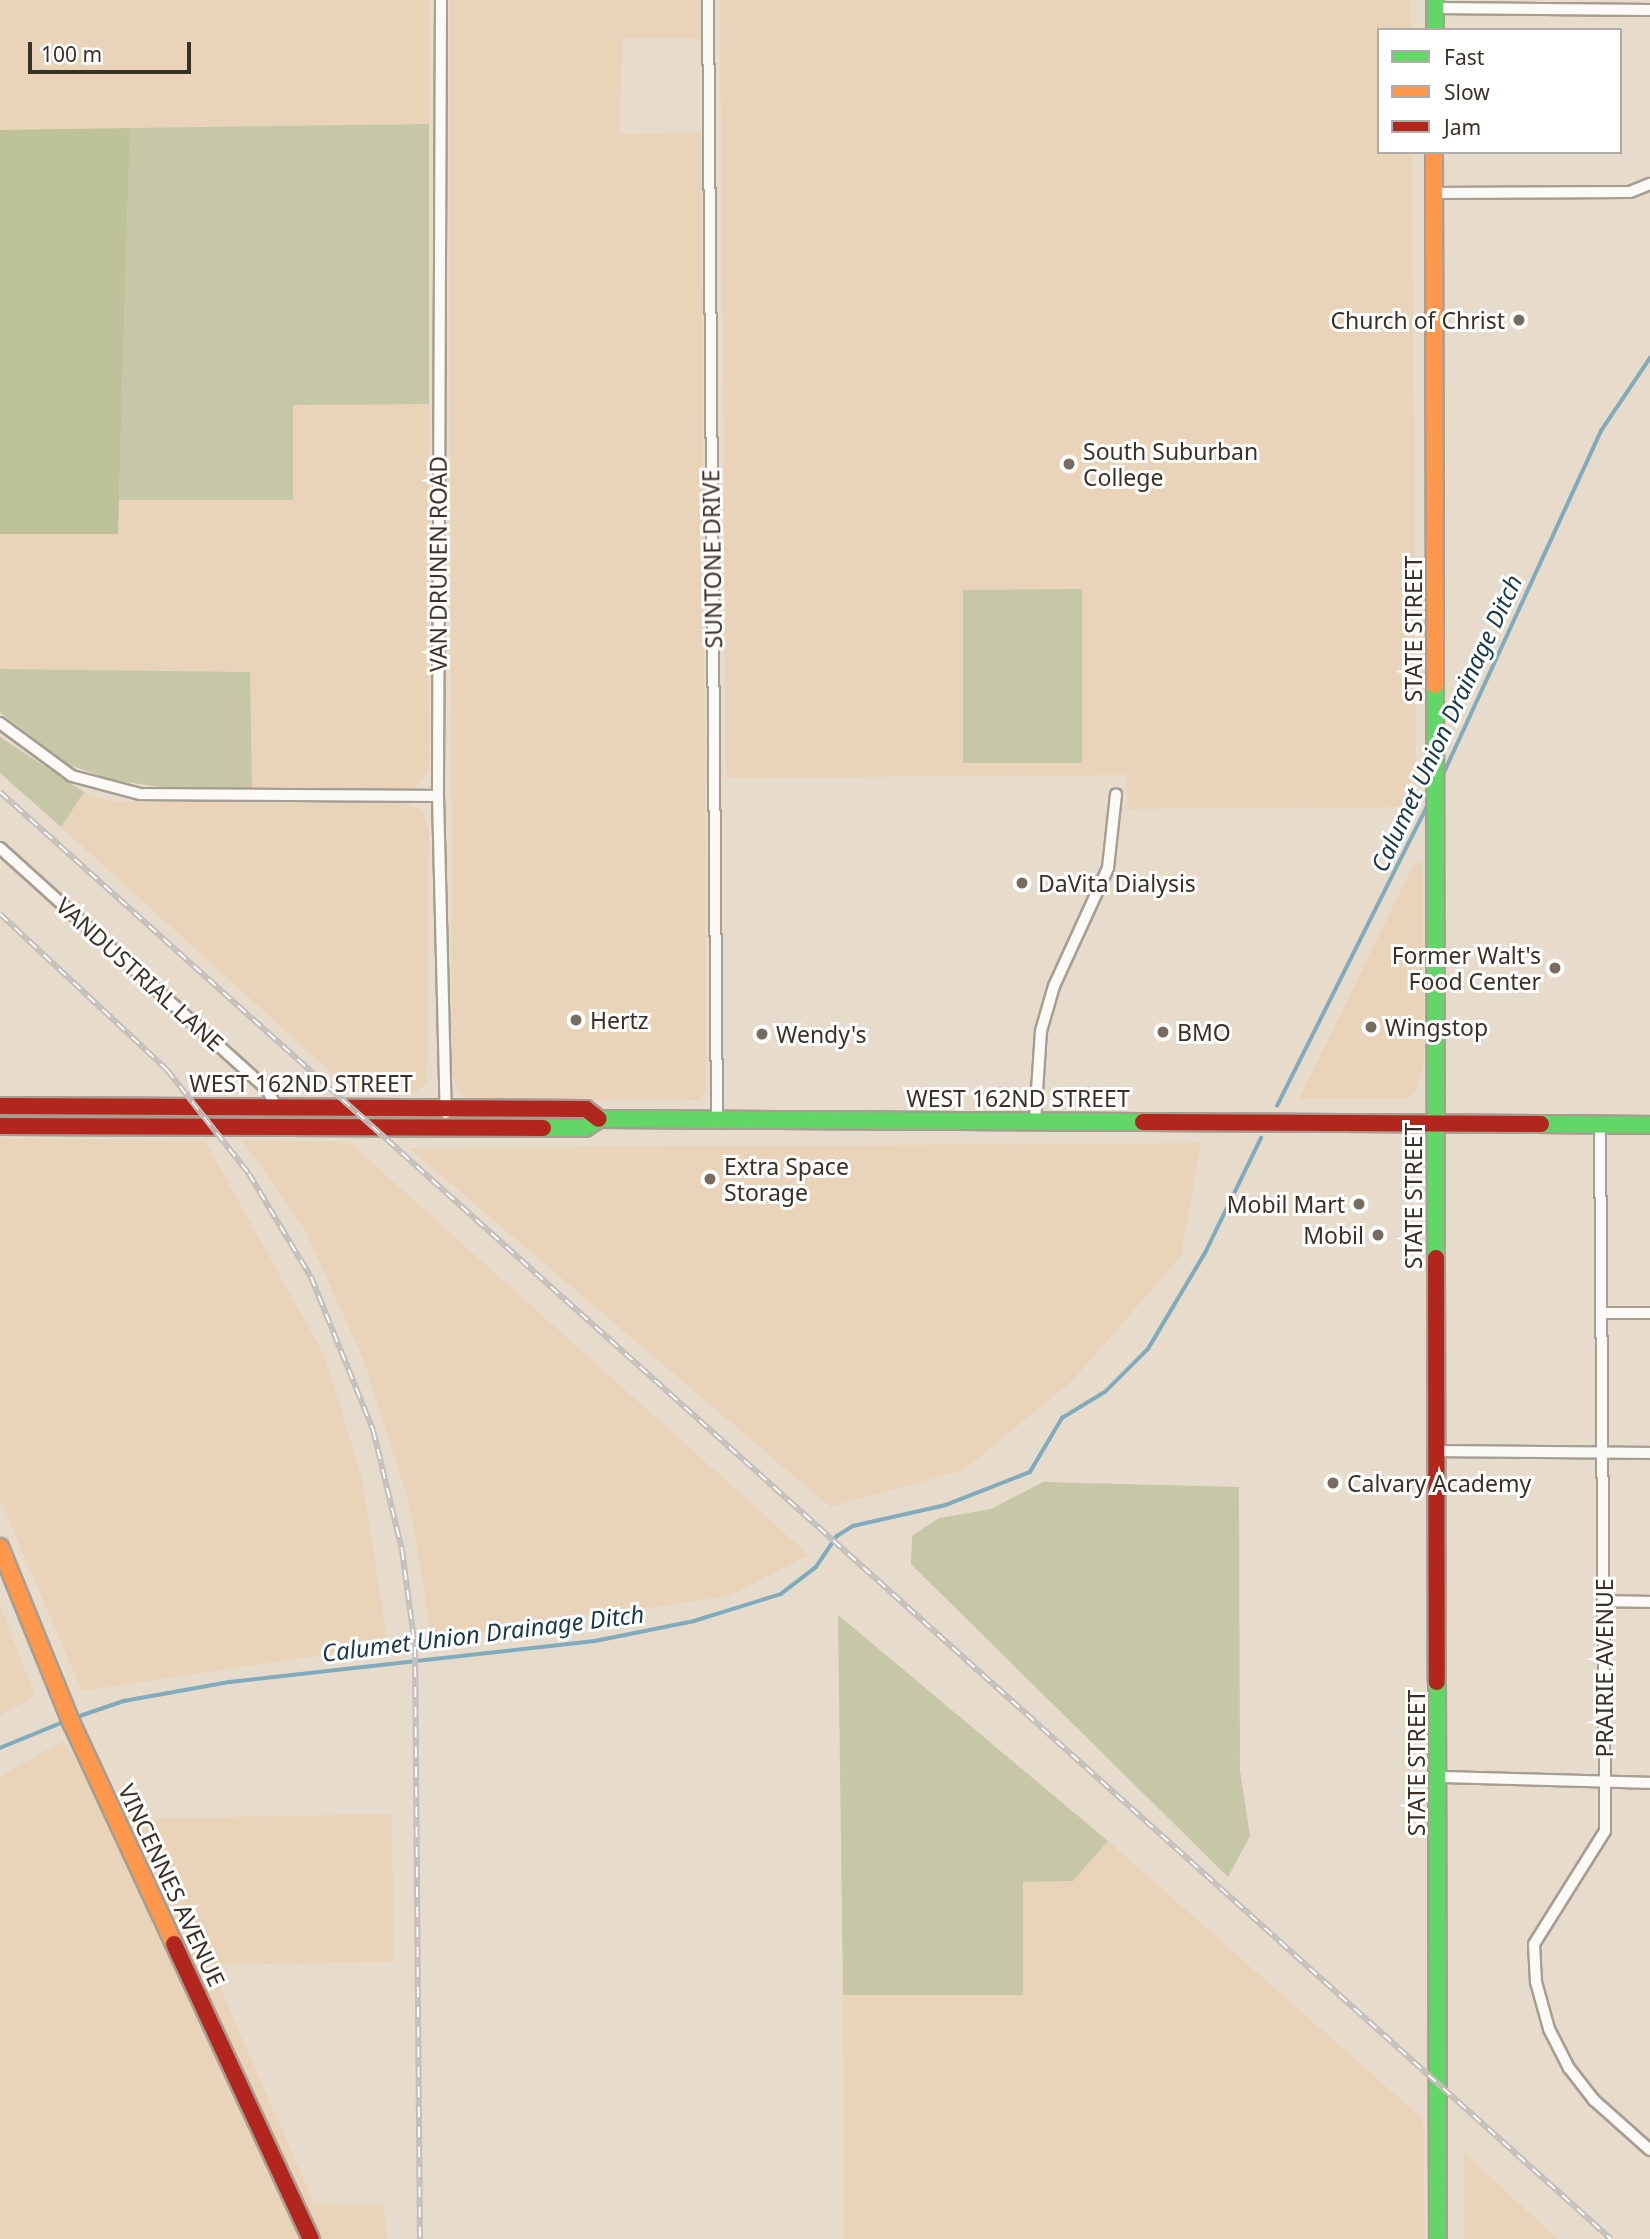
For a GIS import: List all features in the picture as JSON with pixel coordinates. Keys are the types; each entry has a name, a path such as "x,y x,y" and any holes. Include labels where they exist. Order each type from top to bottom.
{"main road":[{"path":"1435,4 1435,28"},
{"name":"STATE STREET","path":"1434,154 1438,2239"},
{"name":"WEST 162ND STREET","path":"0,1106 275,1105 586,1109 599,1119"},
{"path":"275,1105 277,1129"},
{"name":"WEST 162ND STREET","path":"0,1126 585,1128 599,1119 1650,1125"},
{"name":"VINCENNES AVENUE","path":"0,1546 69,1718 311,2239"}],"street":[{"name":"VAN DRUNEN ROAD","path":"441,0 438,796 444,1107 449,1128"},
{"name":"SUNTONE DRIVE","path":"708,0 717,1119"},
{"path":"1435,4 1650,10"},
{"path":"1434,193 1630,192 1648,185"},
{"path":"0,723 72,776 140,794 438,796"},
{"path":"1035,1121 1041,1031 1054,986 1108,867 1116,794"},
{"name":"VANDUSTRIAL LANE","path":"0,848 267,1090 275,1105"},
{"name":"PRAIRIE AVENUE","path":"1600,1125 1605,1831 1534,1944 1536,1982 1549,2029 1569,2068 1594,2100 1650,2150"},
{"path":"1601,1312 1650,1314"},
{"path":"1437,1451 1650,1452"},
{"path":"1603,1601 1650,1602"},
{"path":"1438,1777 1604,1778 1650,1783"}],"shaded area":[{"path":"0,0 429,0 429,124 0,130"},
{"path":"449,0 702,0 701,39 622,38 620,134 701,132 706,1090 700,1100 475,1101 462,1095 452,1078"},
{"name":"South Suburban College","path":"720,0 1411,0 1411,28 1377,28 1377,154 1412,154 1416,807 1127,809 1127,775 726,778"},
{"path":"292,404 429,404 429,772 413,789 252,789 249,672 0,669 0,534 117,534 119,500 293,500"},
{"path":"84,792 108,801 408,804 423,811 429,828 427,1084 409,1096 354,1093 61,827"},
{"path":"1422,861 1424,1057 1417,1091 1407,1099 1299,1099 1415,862"},
{"path":"0,1138 205,1141 324,1355 362,1478 388,1645 82,1691 0,1499"},
{"path":"242,1140 349,1142 809,1555 729,1596 432,1640 411,1510 364,1361 304,1228"},
{"path":"1201,1143 1181,1256 1073,1380 964,1470 830,1507 409,1148"},
{"path":"0,1605 35,1696 0,1716"},
{"path":"63,1741 116,1819 392,1814 394,1962 210,1965 314,2203 384,2205 387,2239 0,2239 0,1776"},
{"path":"1108,1841 1423,2119 1425,2239 844,2239 843,1995 1023,1995 1023,1882 1073,1881"},
{"path":"1464,2153 1558,2239 1464,2239"}],"green space":[{"path":"429,124 429,404 293,405 293,500 119,500 130,128"},
{"path":"130,128 118,534 0,534 0,130"},
{"path":"1082,589 1082,763 963,763 963,590"},
{"path":"0,669 250,672 252,789 174,789 112,780 67,764 0,712"},
{"path":"0,737 84,792 61,827 0,773"},
{"path":"1043,1482 1239,1487 1240,1771 1250,1836 1228,1877 911,1564 912,1536 939,1518 991,1509"},
{"path":"838,1615 1108,1841 1073,1881 1023,1882 1023,1995 843,1995"}],"waterway":[{"name":"Calumet Union Drainage Ditch","path":"1441,779 1601,431 1650,358"},
{"name":"Calumet Union Drainage Ditch","path":"1277,1106 1428,804"},
{"name":"Calumet Union Drainage Ditch","path":"74,1718 124,1701 230,1682 595,1641 694,1621 781,1594 816,1567 837,1536 853,1526 946,1505 1030,1472 1062,1418 1105,1392 1148,1349 1205,1253 1261,1138"},
{"name":"Calumet Union Drainage Ditch","path":"0,1748 66,1721"}],"railway":[{"path":"0,792 1611,2239"},
{"path":"0,914 167,1070 249,1174 311,1277 373,1430 402,1550 415,1647 420,2239"}],"traffic: fast":[{"path":"1435,0 1435,28"},
{"path":"1435,685 1436,1258"},
{"path":"543,1128 585,1128 599,1119 1143,1122"},
{"path":"1541,1124 1650,1125"},
{"path":"1437,1682 1438,2239"}],"traffic: slow":[{"path":"1434,154 1435,685"},
{"path":"0,1547 72,1724 174,1944"}],"traffic: jam":[{"path":"0,1106 586,1109 599,1119"},
{"path":"1143,1122 1541,1124"},
{"path":"0,1126 543,1128"},
{"path":"1436,1258 1437,1682"},
{"path":"174,1944 311,2239"}],"place":[{"name":"Church of Christ","path":"1519,320"},
{"name":"South Suburban College","path":"1069,464"},
{"name":"DaVita Dialysis","path":"1022,883"},
{"name":"Former Walt's Food Center","path":"1555,968"},
{"name":"Hertz","path":"576,1020"},
{"name":"Wingstop","path":"1371,1027"},
{"name":"BMO","path":"1163,1032"},
{"name":"Wendy's","path":"762,1034"},
{"name":"Extra Space Storage","path":"710,1179"},
{"name":"Mobil Mart","path":"1359,1204"},
{"name":"Mobil","path":"1378,1235"},
{"name":"Calvary Academy","path":"1333,1483"}]}
